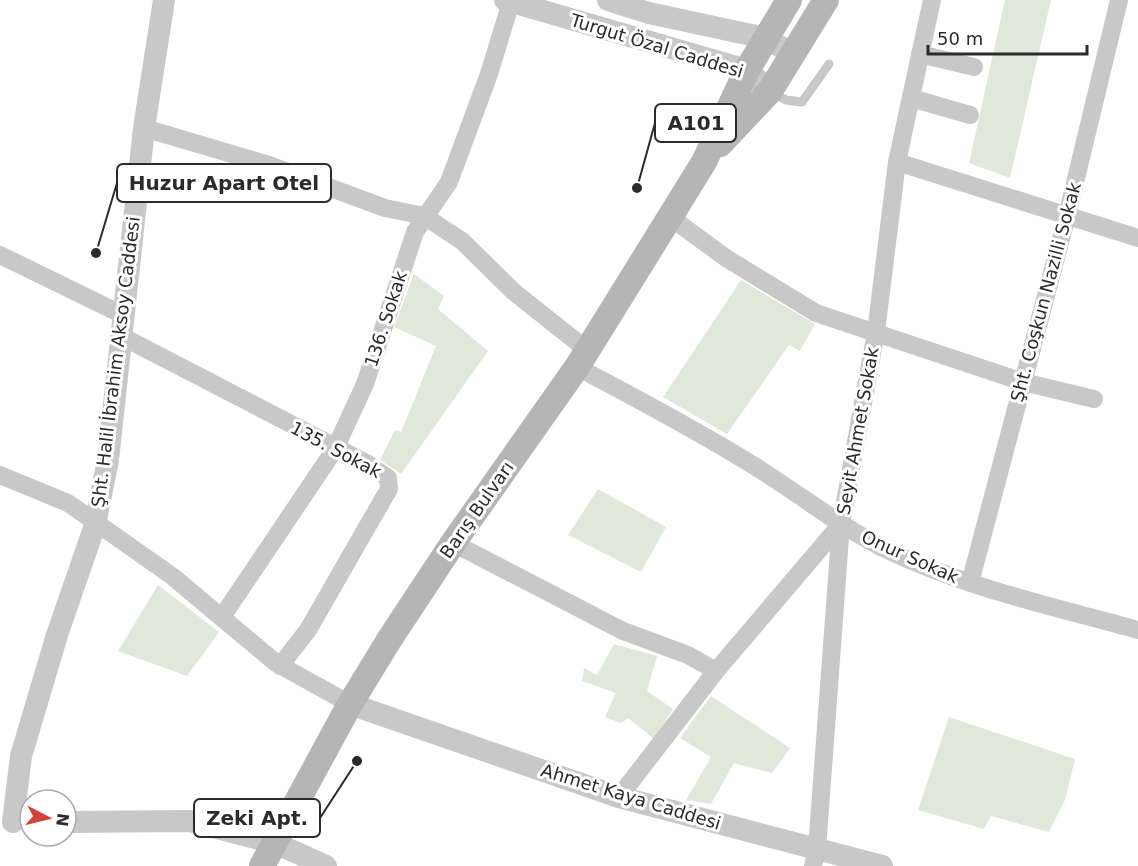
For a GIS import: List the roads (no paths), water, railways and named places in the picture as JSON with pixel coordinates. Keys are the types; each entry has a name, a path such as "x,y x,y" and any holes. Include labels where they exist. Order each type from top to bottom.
{"main road":[{"name":"Barış Bulvarı","path":"262,866 350,704 453,543 582,359 704,162 747,70 789,0"},
{"name":"Barış Bulvarı","path":"704,162 770,91 826,0"}],"street":[{"name":"Şht. Halil İbrahim Aksoy Caddesi","path":"14,822 21,756 57,635 95,525 108,460 144,128 164,0"},
{"name":"Turgut Özal Caddesi","path":"608,0 660,15 765,38 792,53"},
{"name":"Seyit Ahmet Sokak","path":"815,858 841,524 876,332 897,162 932,0"},
{"name":"Şht. Coşkun Nazilli Sokak","path":"970,583 1067,216 1119,0"},
{"name":"Turgut Özal Caddesi","path":"508,1 747,70 770,91"},
{"name":"136. Sokak","path":"222,617 335,449 364,384 415,232 449,183 489,74 508,1"},
{"path":"920,54 974,67"},
{"path":"911,98 970,115"},
{"path":"144,128 269,165 385,208 424,216"},
{"path":"897,162 1138,238"},
{"name":"Onur Sokak","path":"424,216 462,241 582,359 757,468 841,524 884,548 970,583 1138,630"},
{"path":"670,217 726,258 816,313 1023,382 1094,399"},
{"name":"135. Sokak","path":"0,255 335,449 368,464 388,478 389,489 308,630 280,666"},
{"path":"0,475 68,503 95,525 172,576 280,666 350,704"},
{"path":"619,797 716,671 841,524"},
{"path":"453,543 623,631 688,655 716,671"},
{"name":"Ahmet Kaya Caddesi","path":"350,704 619,797 815,858 882,866"},
{"path":"78,822 189,821 275,843 326,866"}],"lane":[{"path":"770,91 786,100 802,102 829,64"}],"place":[{"name":"A101","path":"637,188"},
{"name":"Huzur Apart Otel","path":"96,253"},
{"name":"Zeki Apt.","path":"357,761"}]}
